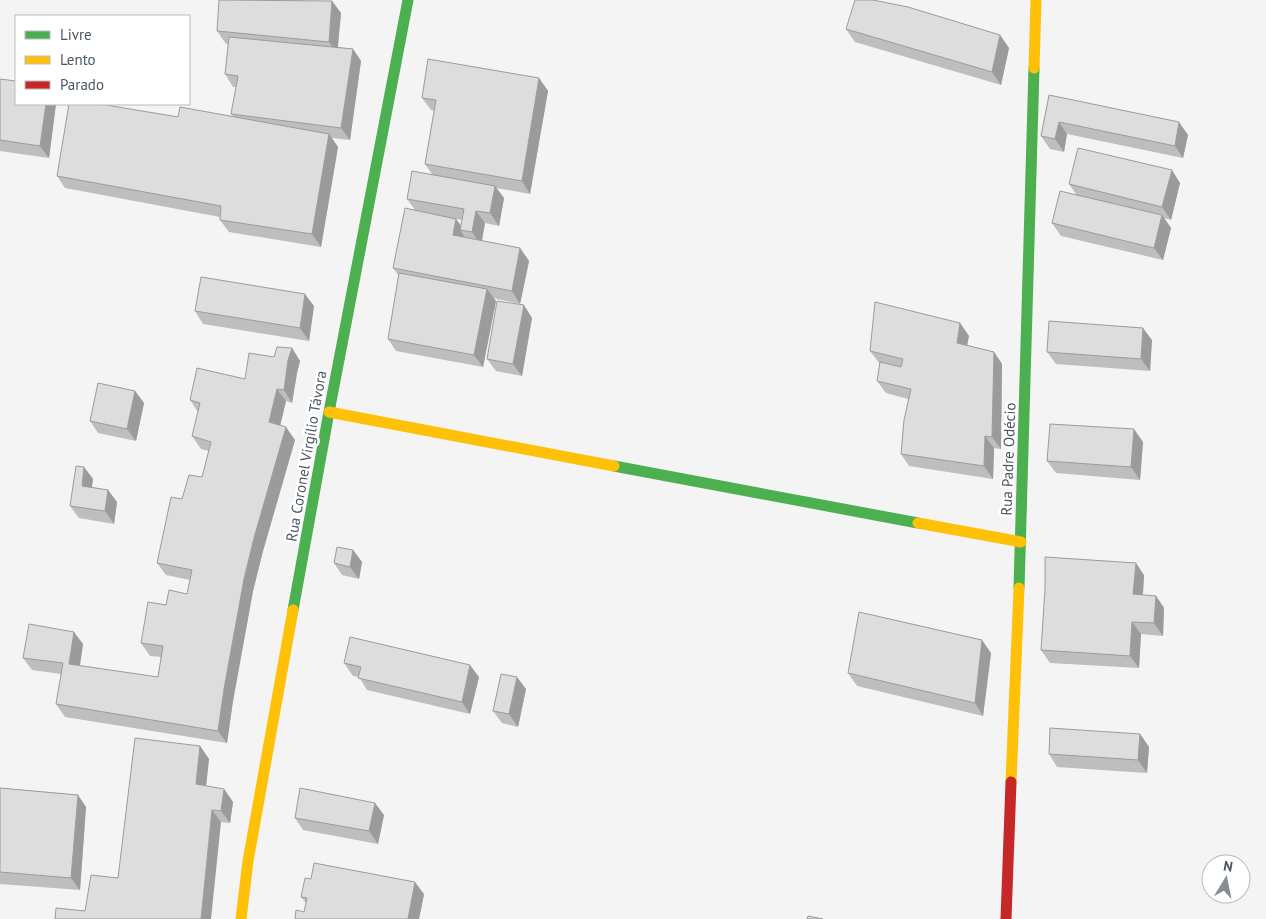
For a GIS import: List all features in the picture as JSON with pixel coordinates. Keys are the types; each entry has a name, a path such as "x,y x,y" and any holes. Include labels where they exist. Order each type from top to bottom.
{"street":[{"name":"Rua Coronel Virgílio Távora","path":"241,919 248,861 328,412 408,0"},
{"name":"Rua Padre Odécio","path":"1006,919 1021,542 1036,0"},
{"path":"328,412 1021,542"}],"building":[{"path":"219,0 332,1 329,42 217,31"},
{"path":"855,0 873,0 908,7 1000,35 992,72 846,29"},
{"path":"229,37 353,49 341,128 231,114 238,76 225,74"},
{"path":"428,59 539,78 522,181 425,164 436,100 422,98"},
{"path":"0,79 15,81 15,105 46,105 40,146 0,140"},
{"path":"1049,95 1179,122 1175,146 1059,122 1055,139 1041,136"},
{"path":"69,105 106,105 178,117 180,107 329,134 312,234 220,220 221,206 57,176"},
{"path":"1078,148 1172,170 1162,207 1069,184"},
{"path":"412,171 495,186 490,213 476,211 472,232 460,230 464,209 407,199"},
{"path":"1060,191 1162,215 1154,248 1052,223"},
{"path":"405,208 456,219 453,235 520,248 512,291 393,268"},
{"path":"399,273 487,289 474,355 388,339"},
{"path":"201,277 305,294 300,328 195,311"},
{"path":"497,301 524,305 513,364 487,359"},
{"path":"875,302 960,323 957,343 994,352 992,437 985,436 984,466 901,454 904,420 911,389 877,381 880,362 901,367 903,359 870,351"},
{"path":"1049,321 1143,328 1141,359 1047,352"},
{"path":"277,347 292,348 288,360 284,390 277,389 269,422 286,427 244,579 218,731 56,704 63,663 23,658 29,624 74,632 69,664 158,677 163,646 141,643 148,602 166,605 169,590 187,594 192,570 157,563 171,497 182,499 189,475 202,477 211,442 192,436 200,403 190,400 197,368 245,379 249,353 274,357"},
{"path":"98,383 135,391 127,429 90,421"},
{"path":"1050,424 1134,429 1131,467 1047,461"},
{"path":"76,466 84,467 82,486 108,490 105,511 70,506"},
{"path":"337,547 353,550 350,567 334,563"},
{"path":"1045,557 1136,563 1133,594 1156,596 1154,623 1132,622 1130,656 1041,650"},
{"path":"859,612 982,640 975,703 848,673"},
{"path":"350,637 470,665 462,702 358,678 361,667 344,663"},
{"path":"501,674 517,677 509,714 493,711"},
{"path":"1050,728 1140,734 1138,760 1049,754"},
{"path":"135,738 200,746 196,784 224,789 221,811 212,810 201,919 55,919 56,908 85,911 91,875 118,878"},
{"path":"0,788 78,795 71,878 0,872"},
{"path":"300,788 375,803 369,831 295,818"},
{"path":"314,863 415,882 408,919 295,919 296,910 304,912 307,898 301,897 305,878 311,879"},
{"path":"808,916 823,919 807,919"}],"traffic: fast":[{"path":"293,610 408,0"},
{"path":"1019,588 1034,68"},
{"path":"614,466 918,523"}],"traffic: slow":[{"path":"1034,68 1036,0"},
{"path":"329,412 614,466"},
{"path":"918,523 1021,542"},
{"path":"1011,782 1019,588"},
{"path":"241,919 248,861 293,610"}],"traffic: jam":[{"path":"1006,919 1011,782"}]}
